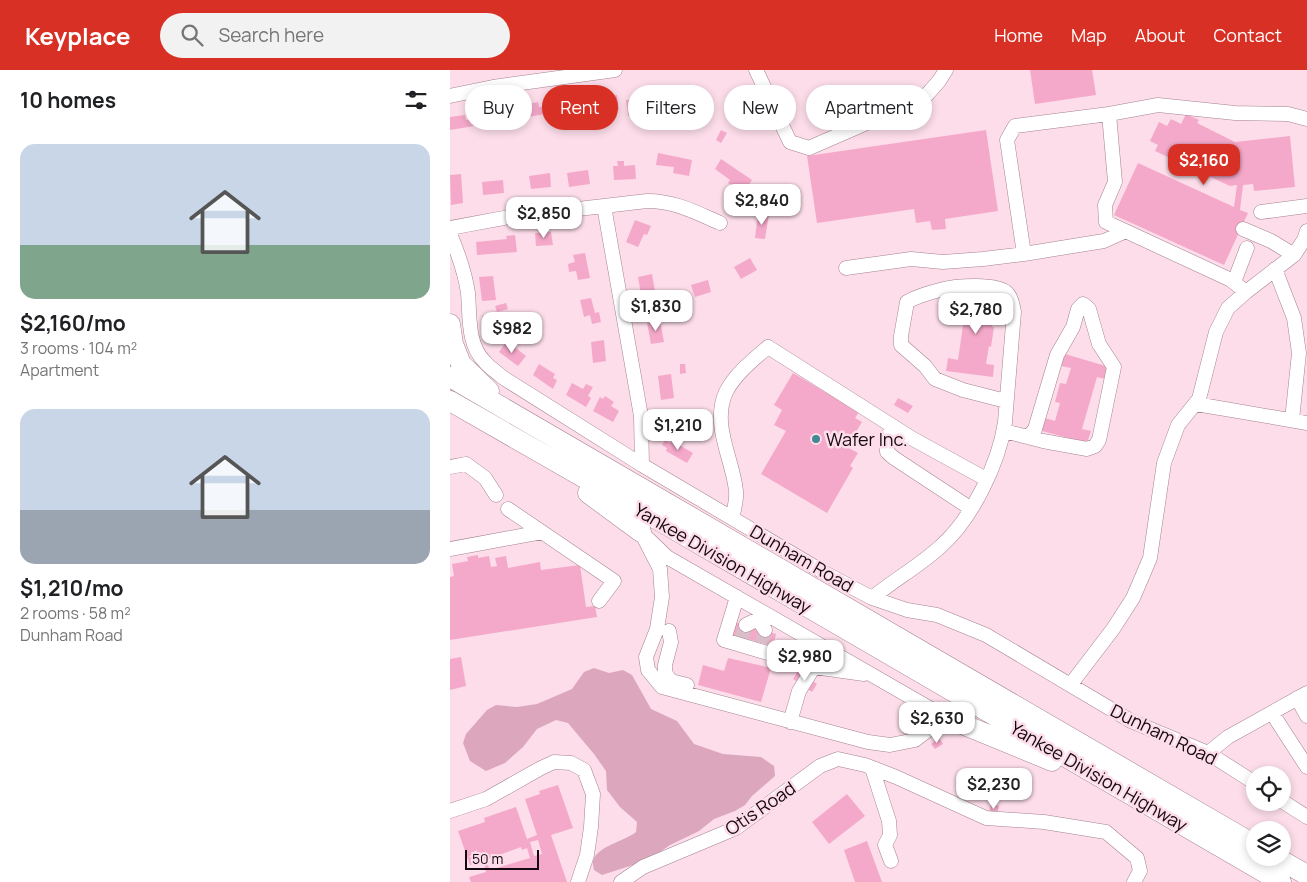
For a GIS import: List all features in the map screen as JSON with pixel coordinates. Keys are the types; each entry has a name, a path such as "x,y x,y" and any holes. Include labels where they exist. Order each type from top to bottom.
{"highway":[{"path":"450,324 453,344 461,364 510,412"},
{"name":"Yankee Division Highway","path":"450,377 1246,840"},
{"path":"450,402 578,485 641,532"},
{"name":"Yankee Division Highway","path":"450,402 666,524 1281,882"},
{"path":"945,717 1132,795"},
{"path":"1291,866 1307,875"}],"street":[{"path":"450,96 502,86 615,70"},
{"path":"756,70 790,142 809,148 924,98 946,70"},
{"path":"1024,254 1007,140 1015,126 1109,114 1158,105 1235,113 1288,114 1307,120"},
{"path":"1109,114 1116,182 1105,205 1106,222 1234,282 1246,292"},
{"path":"450,228 509,217 647,201 664,201 682,206 720,223"},
{"path":"604,206 641,416 642,465"},
{"path":"1261,212 1307,206"},
{"path":"1244,230 1271,241 1294,255"},
{"path":"846,268 911,259 944,262 1024,254 1104,241 1126,231"},
{"path":"1071,684 1113,629 1133,598 1150,558 1164,463 1178,425 1196,404 1208,370 1216,332 1228,308 1294,255 1304,240 1307,231"},
{"name":"Dunham Road","path":"450,234 460,257 468,292 469,325 474,343 483,361 502,377 642,465 872,598 906,610 937,615 986,635 1131,721 1208,753 1246,777"},
{"path":"1234,282 1247,248"},
{"path":"1275,269 1294,318 1299,353 1292,420"},
{"path":"872,598 942,545 956,529 986,479 994,462 1004,431 1014,312 1013,303 1008,293 1000,289 956,287 932,292 907,302 901,345 925,366 935,379 963,390 1006,401"},
{"path":"1004,431 1028,437 1088,449 1095,446 1099,440 1114,368 1099,344 1089,309 1083,304 1078,309 1073,327 1056,355 1035,428 1028,437"},
{"path":"732,518 737,493 733,471 725,448 722,429 722,406 727,392 736,378 768,347 894,427 986,479"},
{"path":"1196,404 1307,423"},
{"path":"894,427 887,437 887,452 970,508"},
{"path":"450,467 466,464 485,478 496,495"},
{"path":"508,509 614,582 599,601"},
{"path":"450,549 542,532"},
{"path":"641,532 668,557 737,597 755,631 812,670"},
{"path":"641,532 660,569 662,597 656,629 646,657 648,670 662,687 854,740 890,744 915,740 945,717 873,675 755,631 724,640 737,597"},
{"path":"668,631 671,642 665,665 665,673 671,680 727,696 746,710"},
{"path":"790,722 799,691 798,682 803,674 812,670 873,675"},
{"path":"1208,753 1228,737 1302,696 1307,716"},
{"path":"1272,713 1307,767"},
{"name":"Otis Road","path":"622,882 643,867 735,829 820,766 838,759 896,777 986,818 1044,822 1106,832 1137,858 1140,871 1134,882"},
{"path":"450,811 486,799 554,762 571,763 584,770 593,794 588,846 578,882"},
{"path":"872,768 889,821 890,835 885,845 891,861"},
{"path":"1291,807 1307,817"}],"shaded area":[{"path":"594,668 609,673 623,670 632,675 651,709 677,721 694,744 723,754 761,757 774,766 775,776 752,796 745,805 735,811 714,819 699,831 670,845 648,860 602,875 594,870 593,862 596,856 605,848 636,832 637,822 620,807 607,790 606,771 568,723 556,720 537,729 523,747 505,763 486,771 470,761 463,743 466,734 487,710 496,705 517,707 537,704 572,689 584,672"}],"building":[{"path":"1030,70 1092,70 1096,95 1035,104"},
{"path":"626,100 628,100 628,116"},
{"path":"538,102 539,107 542,107 542,115 532,116 532,103"},
{"path":"1186,114 1199,120 1197,123 1235,142 1290,136 1295,187 1254,191 1253,184 1243,185 1240,210 1248,213 1224,265 1114,215 1138,163 1234,207 1237,185 1230,186 1155,151 1158,145 1150,141 1159,122 1167,126 1171,119 1181,124"},
{"path":"465,115 465,128 450,130 450,117"},
{"path":"721,130 727,133 721,143 716,140"},
{"path":"986,130 998,211 945,219 946,229 932,230 930,221 916,223 914,209 817,223 807,156"},
{"path":"658,153 692,160 689,176 673,173 674,167 656,165"},
{"path":"721,159 752,180 743,193 728,183 730,180 715,169"},
{"path":"617,161 624,161 624,166 635,165 636,179 614,180 613,166 618,166"},
{"path":"588,170 590,184 569,187 567,173"},
{"path":"550,173 551,187 531,189 529,176"},
{"path":"461,174 463,203 451,205 450,175"},
{"path":"503,180 504,193 483,195 482,182"},
{"path":"758,213 769,214 765,239 755,238"},
{"path":"635,220 651,226 647,235 644,234 638,247 626,242"},
{"path":"551,232 553,245 536,246 535,233"},
{"path":"515,235 517,252 477,255 476,242 507,239 506,236"},
{"path":"585,253 590,278 578,280 576,271 569,272 568,264 575,262 573,255"},
{"path":"750,258 757,270 741,279 734,267"},
{"path":"652,274 656,297 642,300 638,277"},
{"path":"493,276 496,300 482,301 479,277"},
{"path":"708,280 711,292 695,297 691,285"},
{"path":"959,293 1006,299 1004,312 994,311 991,347 989,346 986,364 994,365 993,377 946,371 948,358 958,360 966,305 958,304"},
{"path":"591,298 595,313 599,312 601,322 592,324 590,315 584,317 580,300"},
{"path":"506,303 508,309 497,312 495,306"},
{"path":"494,312 502,335 489,339 482,316"},
{"path":"660,321 664,342 651,344 647,323"},
{"path":"604,340 606,361 593,363 591,342"},
{"path":"507,341 526,356 518,366 499,352"},
{"path":"1065,354 1109,367 1105,379 1097,377 1082,429 1091,431 1087,443 1042,431 1045,418 1055,421 1060,403 1055,402 1060,383 1066,384 1071,368 1061,366"},
{"path":"539,364 555,374 553,378 557,380 553,389 533,375"},
{"path":"680,364 685,364 686,373 680,374"},
{"name":"Wafer Inc.","path":"793,373 859,412 855,418 862,422 847,447 858,453 850,466 853,468 827,513 761,474 786,431 774,425 782,410 774,405"},
{"path":"671,374 674,398 661,400 658,376"},
{"path":"572,383 583,389 586,384 593,387 588,396 591,398 586,407 566,395"},
{"path":"605,396 614,402 611,406 619,411 613,422 593,411 600,397 603,399"},
{"path":"898,398 913,406 908,413 894,405"},
{"path":"665,440 670,443 672,441 693,453 687,463 666,451 667,448 662,445"},
{"path":"478,555 478,558 489,556 491,567 497,566 495,558 506,556 508,568 540,562 541,570 580,565 586,607 595,606 597,617 450,640 450,577 454,576 452,564 468,561 467,557"},
{"path":"735,622 776,634 773,646 732,635"},
{"path":"461,657 466,686 450,690 450,659"},
{"path":"728,658 771,668 761,702 698,685 703,665 724,671"},
{"path":"798,671 817,684 812,692 793,679"},
{"path":"939,738 943,744 935,749 931,744"},
{"path":"558,785 573,828 551,835 567,882 471,882 469,877 486,872 483,861 470,865 458,831 485,822 484,818 516,807 527,839 537,835 525,799 540,794 539,791","holes":["538,840 542,854 534,856 530,842","521,847 522,850 527,848 530,858 490,870 486,860"]},
{"path":"847,794 865,816 829,844 812,822"},
{"path":"991,804 999,806 997,815 989,813"},
{"path":"867,841 882,882 855,882 844,850"}],"tunnel":[{"path":"742,638 746,625"},
{"path":"762,643 765,630"}],"place":[{"name":"Wafer Inc.","path":"816,439"}]}
